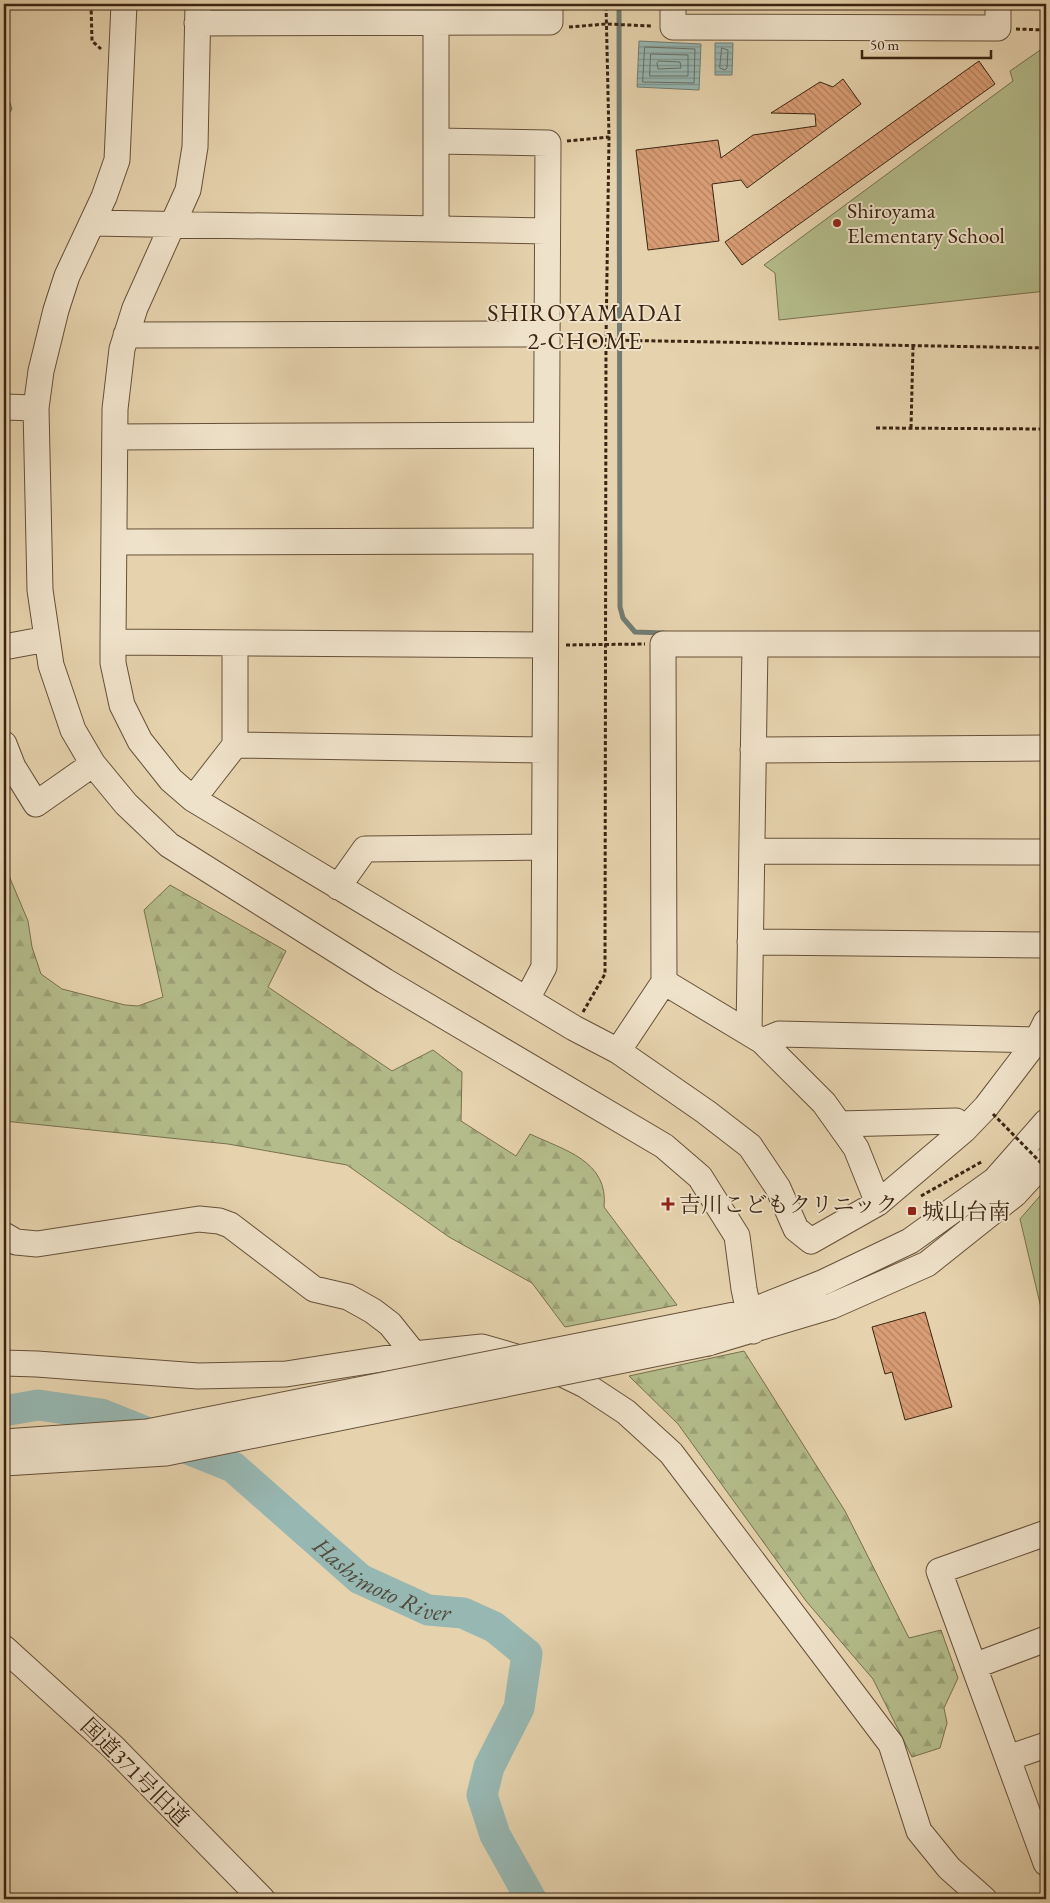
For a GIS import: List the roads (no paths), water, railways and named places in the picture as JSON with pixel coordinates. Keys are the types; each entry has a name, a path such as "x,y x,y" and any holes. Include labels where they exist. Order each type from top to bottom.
{"street":[{"path":"124,4 117,160 68,276 56,310 41,371 36,408 40,590 51,665 73,730 93,764 126,804 169,845 385,981 664,1146 700,1177 737,1236 751,1321"},
{"path":"550,13 436,21 198,14 195,147 188,190 171,224 135,308 122,349 115,437 112,663 122,705 136,734 170,780 193,799 574,1028 618,1052 706,1112 750,1146 778,1188 796,1230 811,1241 878,1203 964,1130 986,1107 1041,1031"},
{"path":"673,15 998,16"},
{"path":"436,21 436,229"},
{"path":"436,141 548,143 544,967 527,999"},
{"path":"92,223 547,231"},
{"path":"126,335 547,340"},
{"path":"4,407 36,408"},
{"path":"115,437 546,435"},
{"path":"114,542 546,541"},
{"path":"4,647 47,639"},
{"path":"113,642 545,645"},
{"path":"193,799 235,745 235,643"},
{"path":"618,1052 664,982 663,644 1046,644"},
{"path":"755,645 750,942 756,1037"},
{"path":"4,744 13,767 36,804 93,764"},
{"path":"235,745 545,750"},
{"path":"753,750 1046,748"},
{"path":"338,887 364,849 544,847"},
{"path":"752,851 1046,852"},
{"path":"750,942 1046,946"},
{"path":"664,982 756,1037 824,1103 856,1148 878,1203"},
{"path":"756,1037 778,1034 1041,1031"},
{"path":"839,1124 956,1121 964,1130"},
{"path":"751,1321 824,1282 910,1241 995,1180 1046,1122"},
{"path":"4,1463 166,1453 751,1321 832,1306 928,1264 1016,1194 1046,1160"},
{"path":"4,1234 16,1242 36,1244 198,1218 220,1221 246,1235 314,1289 348,1297 373,1311 390,1324 414,1354"},
{"path":"4,1442 146,1432 706,1332"},
{"path":"4,1364 37,1364 198,1376 286,1374 414,1354 482,1347 544,1365 585,1385 626,1412 671,1452 891,1744 919,1831 949,1868 984,1899"},
{"path":"1046,1532 939,1571 1046,1858"},
{"path":"974,1666 1046,1640"},
{"name":"国道371号旧道","path":"4,1648 113,1747 262,1899"},
{"path":"1008,1758 1046,1745"}],"water":[{"path":"639,41 701,44 699,90 637,87"},
{"path":"715,43 733,43 732,75 715,75"}],"waterway":[{"path":"619,4 620,607 623,618 635,632 664,633"},
{"name":"Hashimoto River","path":"4,1411 38,1405 101,1414 233,1467 360,1579 428,1610 463,1613 494,1627 527,1654 519,1708 489,1767 482,1795 495,1835 531,1899"}],"place":[{"name":"Shiroyama Elementary School","path":"837,223"},
{"name":"吉川こどもクリニック","path":"668,1204"},
{"name":"城山台南","path":"912,1211"}],"district":[{"name":"SHIROYAMADAI 2-CHOME","path":"585,326"}]}
